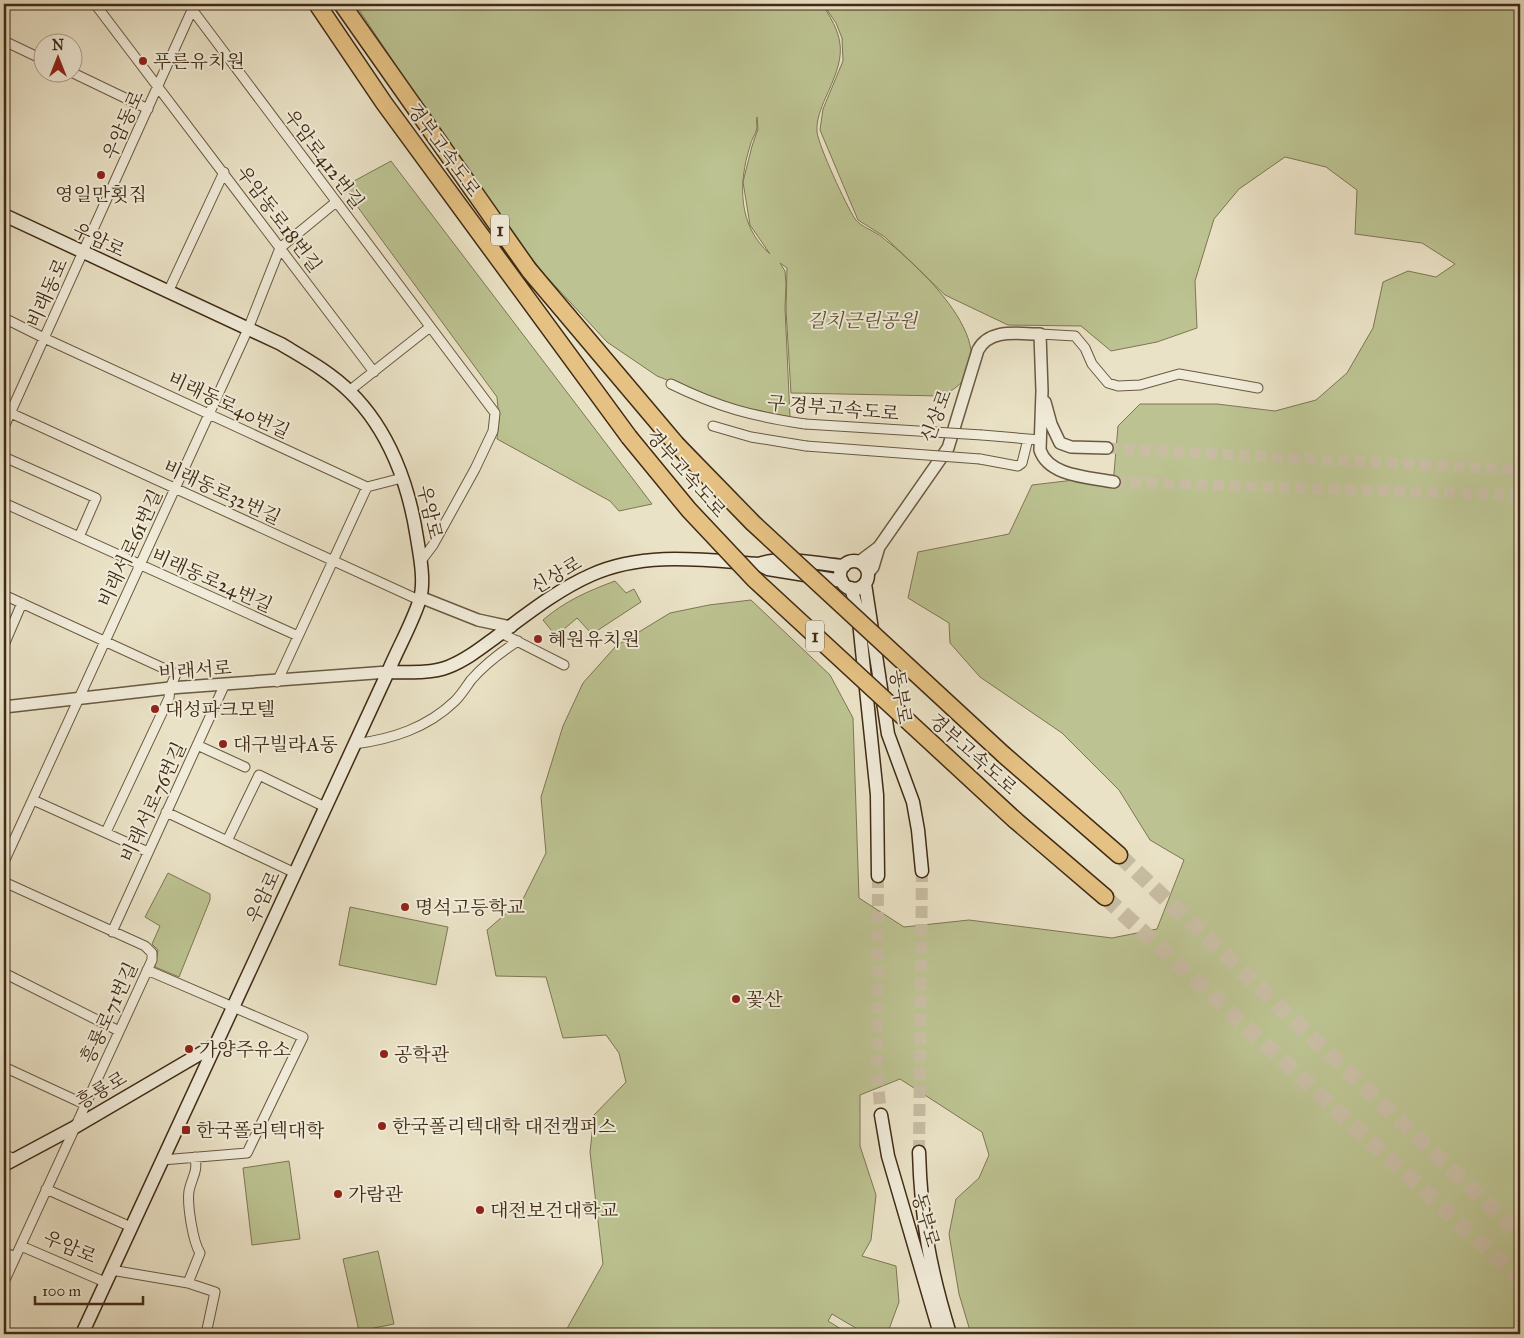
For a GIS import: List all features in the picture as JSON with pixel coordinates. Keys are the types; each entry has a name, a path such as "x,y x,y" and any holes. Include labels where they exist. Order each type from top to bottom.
{"highway":[{"path":"310,4 352,57"},
{"name":"경부고속도로","path":"317,4 352,57 629,437 689,510 754,579 1015,820 1105,897"},
{"name":"경부고속도로","path":"342,4 529,270 676,444 754,523 1004,755 1119,855"}],"main road":[{"name":"우암로","path":"4,216 82,254 281,344 316,366 349,391 380,428 402,478 412,509 421,561 420,598 388,672 82,1334"},
{"name":"신상로","path":"388,672 431,671 447,667 470,656 570,585 593,574 623,564 658,559 759,564"},
{"path":"759,564 768,560 844,566"},
{"path":"759,564 768,569 858,588 867,579 865,566 859,562 851,562 844,566 840,573 846,585"},
{"name":"동부로","path":"867,579 888,734 913,802 922,871"},
{"name":"동부로","path":"846,585 858,612 878,795 878,876"},
{"name":"흥룡로","path":"7,1159 75,1126 215,1045"},
{"name":"동부로","path":"881,1115 891,1165 940,1334"},
{"name":"동부로","path":"919,1152 924,1231 931,1268 950,1334"}],"street":[{"name":"우암동로18번길","path":"95,4 374,372"},
{"name":"우암동로","path":"82,254 148,109 190,7"},
{"name":"우암로412번길","path":"190,7 495,413 493,431 475,469 433,545 421,561"},
{"path":"4,41 32,54"},
{"path":"82,77 148,109"},
{"path":"168,292 224,172"},
{"path":"280,248 336,202"},
{"name":"비래서로61번길","path":"4,862 248,329 280,248"},
{"name":"비래동로","path":"4,427 7,411 44,338 82,254"},
{"name":"비래동로40번길","path":"4,318 367,487"},
{"path":"349,391 430,327"},
{"name":"신상로","path":"879,547 948,448 982,342 1006,333 1075,336 1108,383 1118,386 1140,386 1179,374 1258,388"},
{"path":"1040,334 1042,391 1034,439 1043,459 1053,469 1114,482"},
{"name":"구 경부고속도로","path":"672,384 707,402 746,414 805,424 1034,439 1022,463 1018,466 980,459 806,446 751,437 713,426"},
{"path":"1042,391 1051,424 1060,442 1071,447 1107,448"},
{"name":"비래동로32번길","path":"7,411 333,561 420,598"},
{"path":"4,456 96,498 79,537"},
{"path":"277,682 367,487 402,478"},
{"name":"비래동로24번길","path":"4,503 298,636"},
{"path":"859,562 879,547"},
{"path":"867,579 879,547"},
{"path":"4,595 176,674 170,688 169,698 106,832"},
{"path":"420,598 506,630 518,641 564,664"},
{"path":"4,645 22,603"},
{"path":"355,744 400,735 426,722 455,701 472,679 498,654 518,641"},
{"name":"비래서로","path":"4,707 170,688 224,686 388,672"},
{"name":"비래서로76번길","path":"112,932 224,686"},
{"path":"197,745 245,767"},
{"path":"227,841 259,775 325,807"},
{"path":"33,800 148,852"},
{"path":"166,812 295,873"},
{"name":"흥룡로71번길","path":"4,882 145,946 152,953 147,970 4,1282"},
{"path":"147,970 303,1036 247,1153 162,1160"},
{"path":"4,973 119,1031"},
{"path":"4,1068 84,1104"},
{"path":"188,1283 200,1253 194,1244 189,1192 197,1168 195,1156"},
{"path":"46,1190 131,1227"},
{"name":"우암로","path":"20,1246 106,1282"},
{"name":"우암로","path":"4,1252 15,1257"},
{"path":"111,1270 188,1283 214,1292 206,1334"}],"green space":[{"name":"길치근린공원","path":"355,4 750,4 750,8 751,4 822,4 836,29 840,50 836,72 817,123 817,132 828,162 855,219 899,251 939,291 956,314 968,338 971,360 963,380 941,396 791,393 786,310 787,268 780,263 785,271 786,284 785,308 790,417 730,405 657,376 607,342 545,275 487,202","holes":["757,117 758,129 743,181 746,160 756,132","743,182 750,225 770,254 759,243 746,218"]},
{"path":"823,4 1520,4 1520,793 1517,843 1520,844 1520,1334 971,1334 959,1294 949,1234 956,1199 979,1178 989,1155 982,1132 900,1079 860,1095 860,1146 876,1195 871,1240 862,1256 896,1266 899,1302 888,1332 891,1334 866,1334 832,1314 828,1321 849,1334 564,1334 603,1264 590,1152 594,1115 626,1082 619,1053 606,1035 563,1038 546,977 496,976 487,930 523,899 546,853 541,797 563,726 583,683 616,646 670,613 709,605 751,600 830,675 853,718 859,898 904,927 969,920 1112,938 1157,929 1184,860 1150,840 1119,790 1062,733 980,677 950,643 949,623 908,598 918,552 1009,534 1032,485 1074,480 1113,485 1118,426 1140,404 1217,404 1275,411 1316,400 1347,373 1373,328 1383,282 1408,271 1436,277 1455,264 1422,243 1355,234 1357,190 1326,167 1285,157 1239,189 1214,219 1195,281 1197,328 1157,342 1111,351 1081,326 1008,325 945,295 885,237 858,220 820,130 823,109 843,61 842,38 836,23"},
{"path":"391,161 652,504 619,511 610,501 497,439 499,420 497,397 343,187"},
{"path":"615,581 626,593 634,589 641,602 592,634 577,618 556,636 543,620 577,597"},
{"path":"168,873 210,894 210,900 179,977 155,967 158,950 152,944 160,926 145,917"},
{"path":"350,907 448,927 436,985 339,965"},
{"path":"289,1161 300,1239 252,1245 243,1168"},
{"path":"378,1251 394,1324 359,1331 343,1259"}],"tunnel":[{"path":"1107,448 1520,470"},
{"path":"1114,482 1520,495"},
{"path":"1119,855 1520,1234"},
{"path":"919,1152 922,871"},
{"path":"878,876 877,1073 881,1115"},
{"path":"1105,897 1520,1279"}],"place":[{"name":"푸른유치원","path":"143,61"},
{"name":"영일만횟집","path":"101,175"},
{"name":"혜원유치원","path":"538,639"},
{"name":"대성파크모텔","path":"155,709"},
{"name":"대구빌라A동","path":"223,744"},
{"name":"명석고등학교","path":"405,907"},
{"name":"꽃산","path":"736,999"},
{"name":"가양주유소","path":"189,1049"},
{"name":"공학관","path":"384,1054"},
{"name":"한국폴리텍대학 대전캠퍼스","path":"382,1126"},
{"name":"한국폴리텍대학","path":"186,1130"},
{"name":"가람관","path":"338,1194"},
{"name":"대전보건대학교","path":"480,1210"}]}
